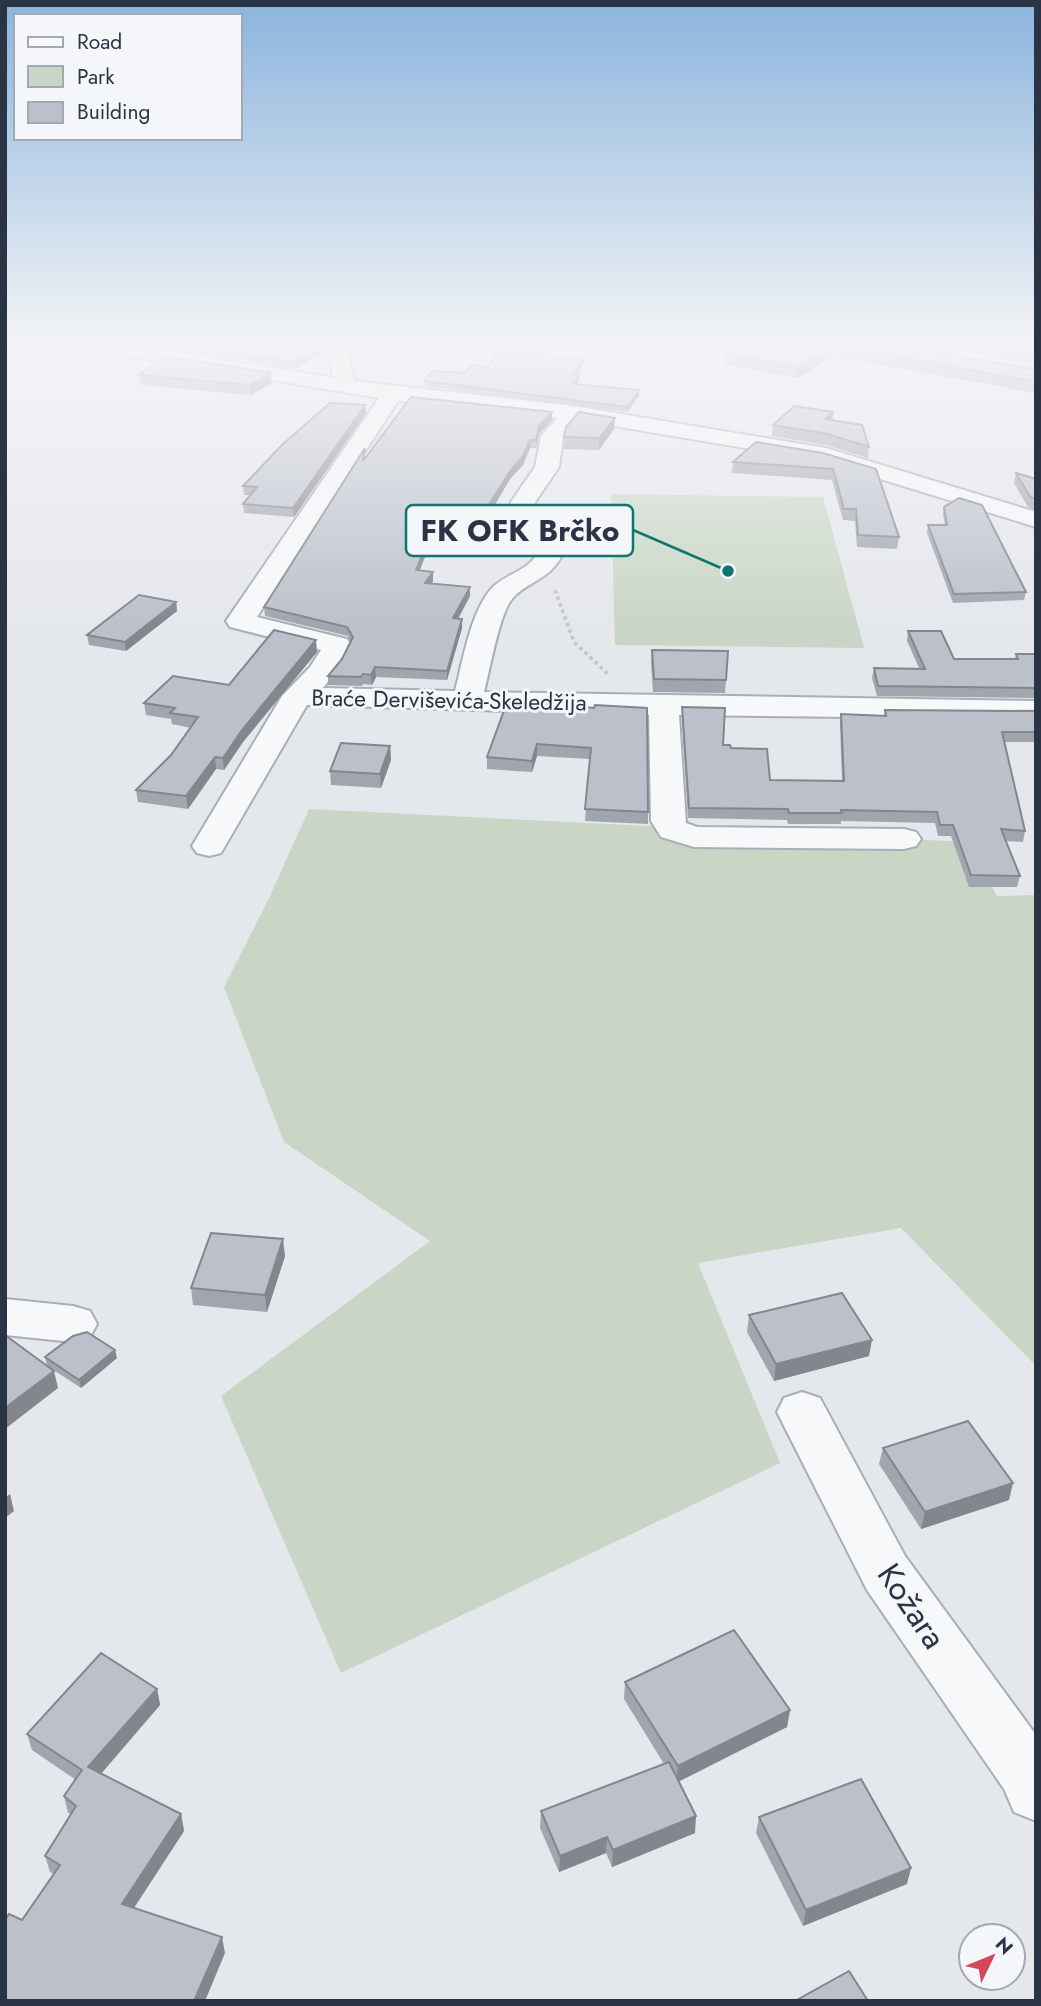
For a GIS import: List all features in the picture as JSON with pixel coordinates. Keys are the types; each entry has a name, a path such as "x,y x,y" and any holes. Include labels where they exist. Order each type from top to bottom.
{"street":[{"name":"Braće Derviševića-Skeledžija","path":"297,696 323,672 333,658 337,645 240,621 362,439"},
{"path":"467,700 497,599 509,585 545,564 548,552 519,524 519,518 523,502 547,467 552,439"},
{"path":"723,439 825,456 1036,520"},
{"name":"Braće Derviševića-Skeledžija","path":"297,696 664,706 1036,710"},
{"path":"209,846 297,696"},
{"path":"664,706 668,821 673,830 694,837 904,839"},
{"path":"5,1317 73,1324"},
{"name":"Kožara","path":"802,1412 886,1573 1025,1769 1036,1791"}],"path":[{"path":"545,564 553,573 553,583 574,642 601,669 664,706"}],"green space":[{"path":"611,494 823,497 864,648 615,645"},
{"path":"309,809 967,842 997,896 1036,895 1036,1366 901,1228 698,1263 780,1463 341,1673 221,1396 430,1241 284,1142 224,987 270,896"}],"building":[{"path":"289,439 342,439 293,508 243,504 257,487 243,486"},
{"path":"380,439 536,439 530,440 523,456 510,471 482,516 439,513 416,570 433,572 425,583 470,587 453,618 462,619 447,671 375,667 371,675 363,674 361,677 328,676 342,659 353,637 347,627 264,607 365,448 363,461"},
{"path":"843,439 866,439 869,447"},
{"path":"756,442 823,453 876,469 899,537 858,535 856,509 844,509 833,469 733,462"},
{"path":"1016,473 1036,479 1036,499 1030,497"},
{"path":"959,498 982,505 1026,592 954,594 928,525 947,525 944,507"},
{"path":"139,595 176,602 125,642 87,635"},
{"path":"274,630 316,640 242,730 223,758 215,757 186,796 136,790 171,755 198,717 170,713 175,708 144,703 173,676 229,685"},
{"path":"908,631 941,631 954,659 1018,659 1016,654 1036,654 1036,688 878,686 874,668 925,669"},
{"path":"652,650 728,651 726,680 654,679"},
{"path":"545,703 594,708 595,705 647,708 648,812 585,809 591,748 537,744 532,761 487,757 506,705 543,707"},
{"path":"682,707 725,708 723,745 730,745 731,748 767,749 770,780 844,781 841,714 886,716 885,710 1036,711 1036,732 1002,732 1025,831 1001,829 1020,876 971,875 953,825 940,825 937,812 841,810 842,813 789,813 788,809 689,808"},
{"path":"341,743 390,746 380,774 330,771"},
{"path":"211,1233 283,1239 265,1295 191,1288"},
{"path":"842,1293 872,1340 776,1364 749,1315"},
{"path":"87,1332 115,1350 79,1380 45,1357 73,1336"},
{"path":"5,1335 54,1371 5,1408"},
{"path":"968,1421 1013,1483 925,1512 883,1448"},
{"path":"734,1630 790,1710 678,1766 625,1682"},
{"path":"101,1653 157,1689 88,1767 181,1814 122,1904 222,1937 194,2001 5,2001 5,1920 9,1914 22,1920 60,1865 45,1856 76,1806 64,1796 82,1770 27,1734"},
{"path":"669,1762 696,1816 613,1850 607,1837 560,1856 541,1811"},
{"path":"861,1779 911,1868 806,1910 759,1817"},
{"path":"849,1971 868,2001 795,2001"}],"place":[{"name":"FK OFK Brčko","path":"728,571"}]}
